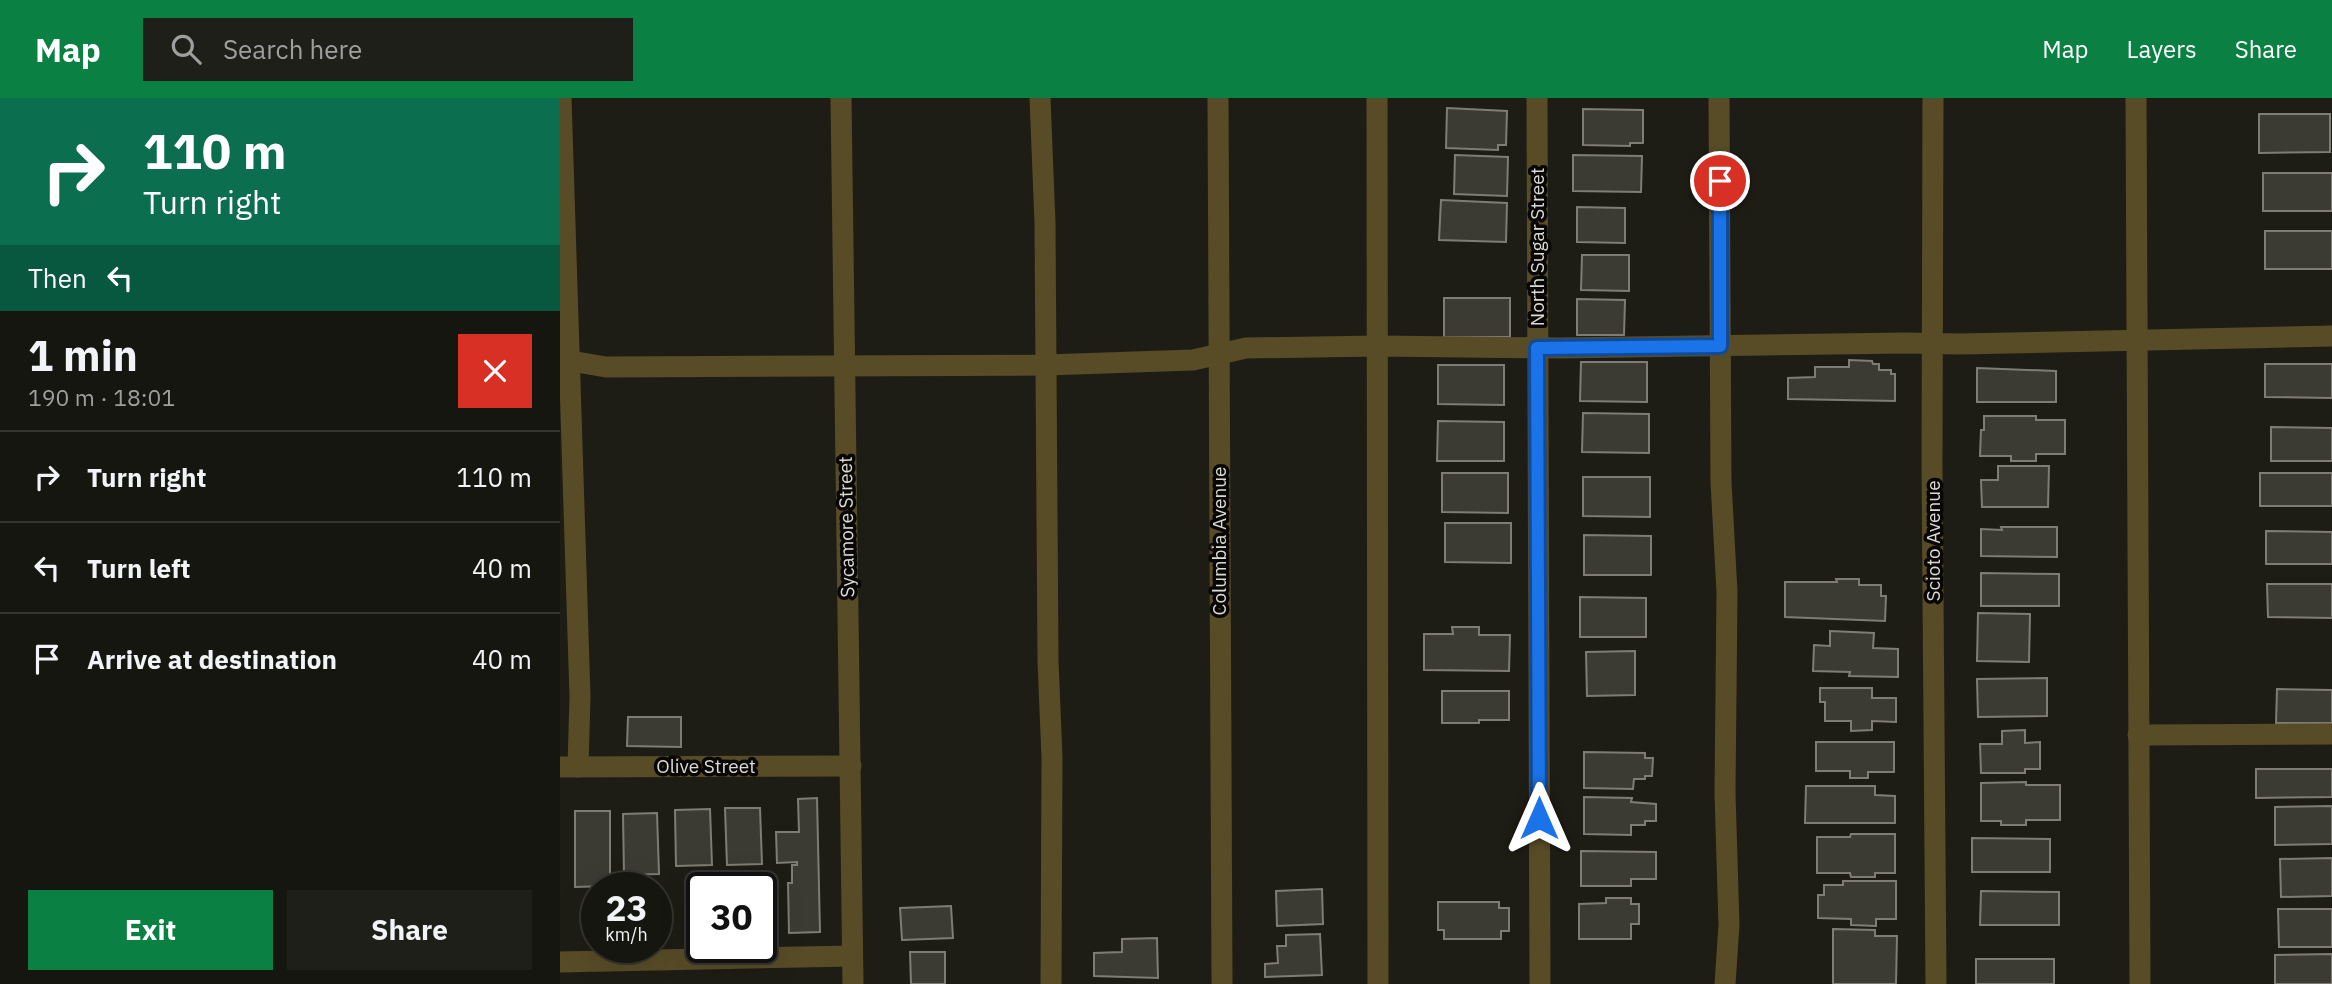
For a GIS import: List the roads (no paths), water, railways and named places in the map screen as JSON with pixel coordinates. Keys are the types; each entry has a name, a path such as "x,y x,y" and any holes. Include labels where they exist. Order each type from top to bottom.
{"street":[{"path":"561,98 580,697 569,767"},
{"name":"Sycamore Street","path":"841,98 853,984"},
{"path":"1040,98 1045,223 1048,661 1052,758 1051,984"},
{"name":"Columbia Avenue","path":"1218,98 1222,984"},
{"path":"1377,98 1378,984"},
{"name":"North Sugar Street","path":"1537,98 1540,984"},
{"path":"1719,98 1721,482 1727,592 1728,925 1725,984"},
{"name":"Scioto Avenue","path":"1933,98 1932,479 1936,984"},
{"path":"2136,98 2140,984"},
{"path":"570,361 606,366 1046,365 1193,360 1246,348 1934,344 2332,336"},
{"path":"2138,735 2332,734"},
{"name":"Olive Street","path":"569,767 851,766"},
{"path":"560,962 852,956"}]}
